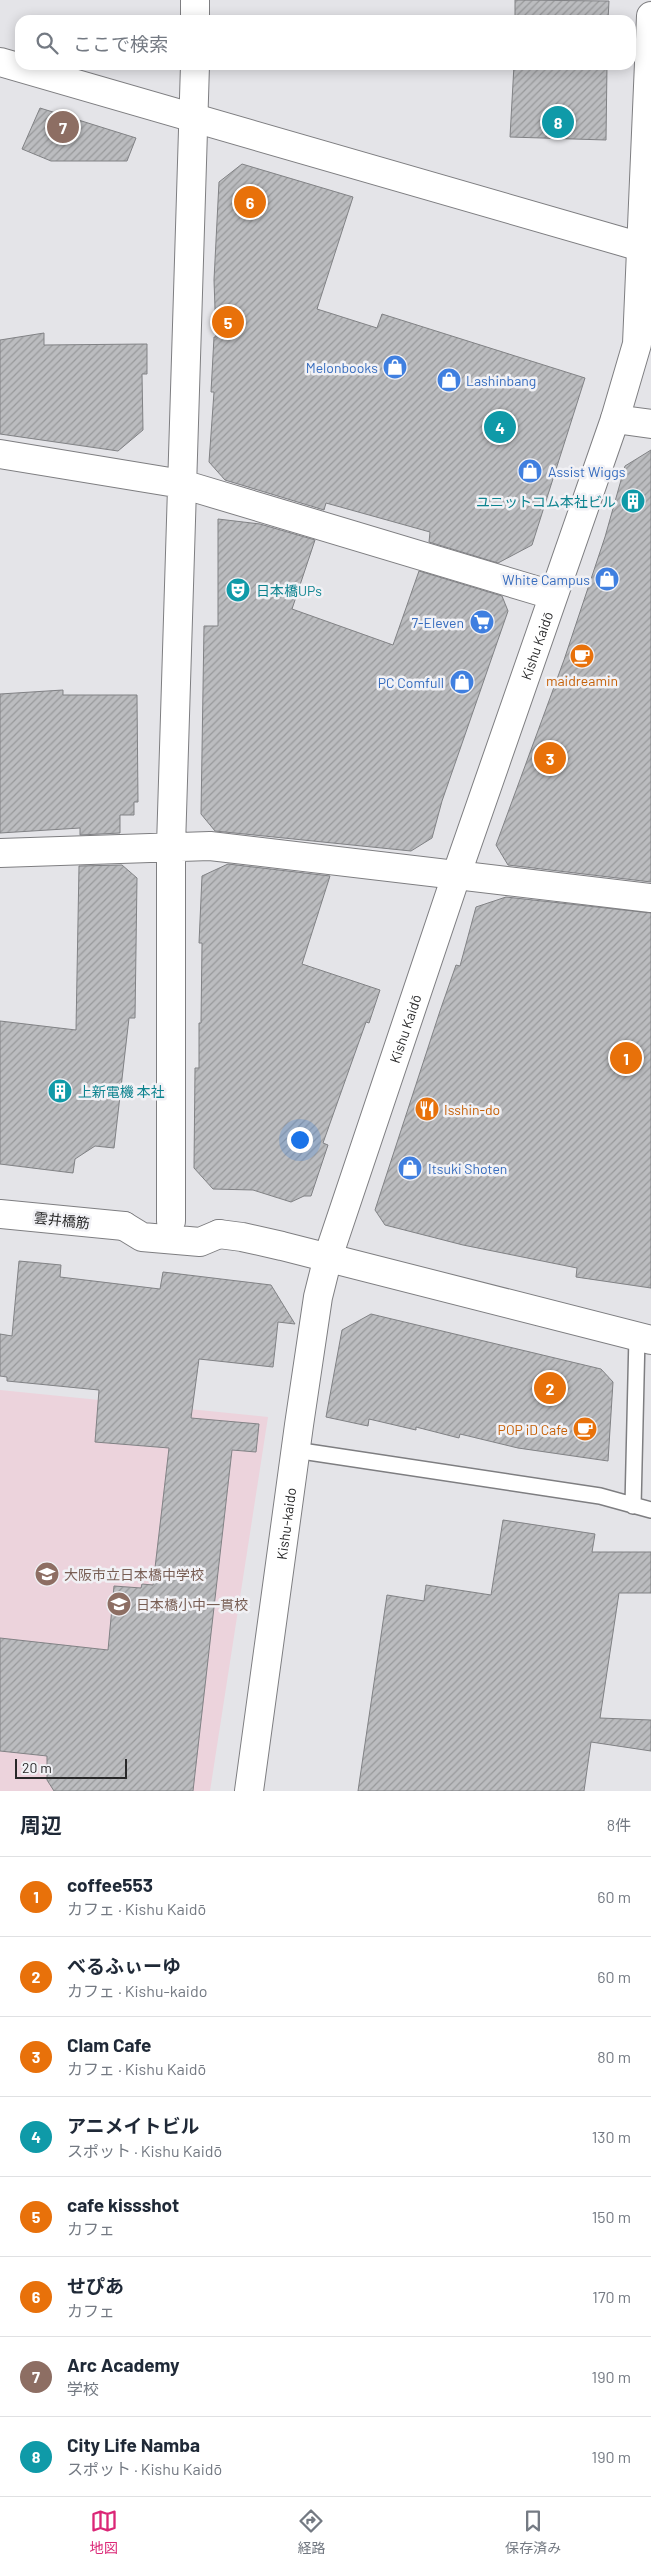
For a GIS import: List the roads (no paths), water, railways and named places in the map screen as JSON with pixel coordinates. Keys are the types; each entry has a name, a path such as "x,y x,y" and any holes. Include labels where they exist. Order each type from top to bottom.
{"street":[{"path":"195,0 195,15"},
{"name":"Kishu Kaidō","path":"328,1258 552,595 615,419 637,344 651,16"},
{"path":"0,62 15,66"},
{"path":"28,70 640,246"},
{"path":"172,1221 171,846 195,70"},
{"path":"615,419 651,424"},
{"path":"0,454 182,484 552,595"},
{"path":"0,853 210,846 651,898"},
{"name":"雲井橋筋","path":"0,1214 124,1226"},
{"path":"124,1226 144,1219 202,1225 219,1234 242,1237 328,1258 644,1338"},
{"path":"124,1226 142,1237 171,1240 200,1242 219,1234"},
{"name":"Kishu-kaido","path":"249,1791 295,1450 318,1297 328,1258"}],"lane":[{"path":"633,1506 644,1338"},
{"path":"295,1450 600,1496 651,1510"}],"place":[{"name":"City Life Namba","path":"558,122"},
{"name":"Arc Academy","path":"63,127"},
{"name":"せぴあ","path":"250,202"},
{"name":"cafe kissshot","path":"228,322"},
{"name":"Melonbooks","path":"395,367"},
{"name":"Lashinbang","path":"449,380"},
{"name":"アニメイトビル","path":"500,427"},
{"name":"Assist Wiggs","path":"530,471"},
{"name":"ユニットコム本社ビル","path":"633,501"},
{"name":"White Campus","path":"607,579"},
{"name":"日本橋UPs","path":"238,590"},
{"name":"7-Eleven","path":"482,622"},
{"name":"maidreamin","path":"582,656"},
{"name":"PC Comfull","path":"462,682"},
{"name":"Clam Cafe","path":"550,758"},
{"name":"coffee553","path":"626,1058"},
{"name":"上新電機 本社","path":"60,1091"},
{"name":"Isshin-do","path":"427,1109"},
{"name":"Itsuki Shoten","path":"410,1168"},
{"name":"べるふぃーゆ","path":"550,1388"},
{"name":"POP iD Cafe","path":"585,1429"},
{"name":"大阪市立日本橋中学校","path":"47,1574"},
{"name":"日本橋小中一貫校","path":"119,1604"}]}
